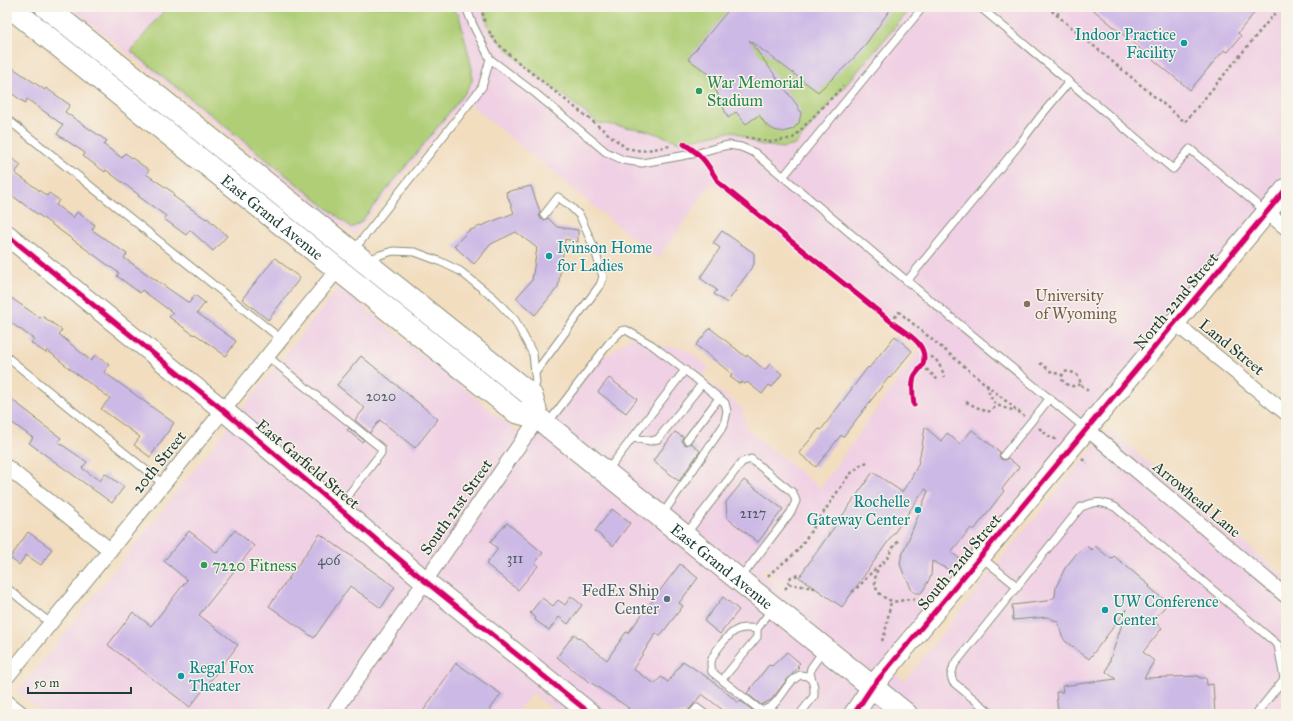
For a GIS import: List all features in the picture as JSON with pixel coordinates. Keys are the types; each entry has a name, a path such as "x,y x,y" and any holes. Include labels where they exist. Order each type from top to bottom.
{"main road":[{"name":"East Grand Avenue","path":"10,7 516,412 542,422 906,714"},
{"name":"East Grand Avenue","path":"46,7 531,395"},
{"path":"531,395 542,422"}],"street":[{"name":"North 22nd Street","path":"1087,429 1286,189"},
{"path":"1267,212 1286,228"},
{"name":"East Garfield Street","path":"7,235 223,410 425,581 591,714"},
{"name":"20th Street","path":"7,677 338,269"},
{"name":"Land Street","path":"1175,323 1286,413"},
{"name":"South 21st Street","path":"333,714 425,581 542,422"},
{"name":"South 22nd Street","path":"854,714 872,687 1087,429"},
{"name":"Arrowhead Lane","path":"1087,429 1286,596"},
{"path":"7,466 110,550"},
{"path":"7,702 22,714"}],"lane":[{"path":"466,7 490,59 606,152 623,160 642,163 698,153 724,146 741,147 755,153 906,281 1087,429"},
{"path":"783,177 923,7"},
{"path":"980,7 1173,169 1190,149 1267,212"},
{"path":"359,257 482,87 490,59"},
{"path":"906,281 1014,152 1039,118 1069,82"},
{"path":"7,119 280,339"},
{"path":"535,373 600,285 603,277 595,250 580,216 558,197 544,215"},
{"path":"359,257 380,255 393,251 415,252 440,260 460,270 494,298 515,320 533,354 536,383 531,395"},
{"path":"542,422 621,331 626,330 685,370 725,403 727,411 724,425 661,517"},
{"path":"267,356 381,448 381,454 339,508"},
{"path":"7,357 163,484"},
{"path":"605,472 685,370"},
{"path":"632,438 651,441 658,439 702,384"},
{"path":"687,440 719,398"},
{"path":"1004,455 1050,398"},
{"path":"684,536 742,462 751,459 793,493 796,501 791,512 739,580"},
{"path":"992,714 953,682 951,676 954,665 1081,507 1092,502 1102,502 1115,507 1278,645 1284,679 1256,714"},
{"path":"980,557 1018,587"},
{"path":"7,588 50,623"},
{"path":"726,675 756,637 757,629 774,608"},
{"path":"757,629 745,628 737,630 727,638 714,655 711,663 712,672 760,710 771,707 792,680 800,675 807,676 812,680"},
{"path":"800,714 814,696 814,687 810,673 811,668 824,648"},
{"path":"692,714 697,708 705,714"}],"path":[{"path":"481,7 486,26 495,41 514,59 626,148 642,150 684,144 698,153"},
{"path":"1047,7 1184,122 1280,7"},
{"path":"1057,15 1063,7"},
{"path":"738,135 772,142 793,138 843,86"},
{"path":"885,317 892,323 899,312 1051,438 1059,440 1071,448 1087,463"},
{"path":"918,371 922,365 924,352 934,357 945,377"},
{"path":"1040,363 1052,372 1062,375"},
{"path":"922,365 938,380"},
{"path":"1062,375 1064,372 1072,372 1078,376 1080,379 1080,384 1088,391"},
{"path":"1062,375 1062,381 1067,385 1074,386 1080,384"},
{"path":"987,385 991,398 997,405 1019,411"},
{"path":"966,402 987,412 992,410 997,405"},
{"path":"768,576 792,557 798,550 850,474 862,464 868,462"},
{"path":"852,592 859,587 887,558 892,548 898,541"},
{"path":"878,567 875,578 876,590 890,600 900,601 913,598 917,600"},
{"path":"785,589 789,584 788,582 791,577 802,574"},
{"path":"789,584 815,588"},
{"path":"882,641 885,633 890,600"}],"shaded area":[{"path":"70,7 1286,7 1286,189 888,669 905,681 1010,548 1108,430 1121,439 1286,578 1286,714 559,714 532,693 516,714 45,714 18,692 339,287 530,442 593,359 610,354 636,332 654,345 684,348 709,367 702,377 742,408 747,429 820,488 920,349 712,182 658,259 465,100 354,235","holes":["764,567 787,592 761,573"]}],"green space":[{"path":"167,7 449,7 459,15 472,68 472,81 465,93 360,223 352,228 131,51"},
{"name":"War Memorial Stadium","path":"483,7 912,7 795,145 782,148 758,144 733,131 680,142 645,130 598,123 518,60 499,41 490,30"}],"building":[{"path":"731,7 892,7 863,48 818,92 749,40 797,105 801,113 799,123 793,129 784,132 774,130 766,125 759,115 746,124 736,112 728,118 709,74 688,59"},
{"name":"Indoor Practice Facility","path":"1090,7 1259,7 1238,33 1241,36 1228,52 1224,50 1190,90"},
{"path":"7,64 70,105 65,112 107,141 104,145 122,158 125,153 149,170 146,174 174,193 173,196 206,219 207,218 227,236 213,251 190,230 186,235 164,219 166,216 138,196 139,195 106,170 105,172 83,156 85,153 57,134 63,125 27,99 25,103 7,90"},
{"path":"7,155 21,165 15,173 47,196 49,193 59,200 56,205 73,218 77,212 95,225 92,230 127,254 124,258 189,303 195,295 205,303 197,313 236,341 226,356 169,317 173,313 142,290 140,293 117,276 119,273 7,192 12,184 9,182 7,184"},
{"name":"Ivinson Home for Ladies","path":"531,186 541,219 544,220 548,218 557,227 578,230 578,242 565,239 558,287 535,315 516,298 532,280 537,248 516,232 491,244 474,264 454,246 468,231 514,213 506,192"},
{"path":"722,231 754,253 754,264 727,303 714,294 717,290 700,278 720,248 713,243"},
{"path":"275,258 300,278 268,320 242,299"},
{"path":"7,295 40,318 42,316 62,330 59,334 91,361 95,355 109,365 104,372 174,423 150,457 134,445 140,437 101,409 110,398 47,350 46,353 31,343 34,339 7,320"},
{"path":"710,328 765,370 770,364 782,374 772,387 769,385 762,394 747,382 745,384 742,382 740,384 730,377 732,374 696,345"},
{"path":"895,336 912,351 890,378 889,377 843,437 841,435 816,467 799,453 819,429 821,430 868,367 869,368"},
{"path":"361,356 438,419 415,448 380,420 370,433 355,420 365,408 337,385"},
{"path":"609,378 637,399 626,413 598,392"},
{"path":"7,396 61,438 58,442 87,462 82,468 100,481 105,473 124,487 112,503 29,443 33,438 7,419"},
{"name":"Rochelle Gateway Center","path":"925,427 941,441 947,433 960,444 972,430 1000,452 999,456 1001,459 1005,460 1008,458 1019,467 1002,489 1004,491 974,530 971,528 951,552 960,559 951,571 932,561 931,576 921,593 916,593 912,591 900,564 901,558 928,491 925,489 842,607 799,577 873,472 902,492 918,465"},
{"path":"349,428 364,440 362,442 347,430"},
{"path":"675,432 683,437 682,440 684,444 687,445 691,443 700,451 679,481 653,461"},
{"path":"744,480 783,509 758,542 727,518 726,502"},
{"path":"612,509 630,523 613,546 595,531"},
{"path":"507,523 543,553 535,563 538,566 518,590 486,564 498,549 490,542"},
{"name":"Regal Fox Theater","path":"235,530 254,546 199,615 238,645 190,707 108,645 133,612 151,626 187,580 164,561 189,531 217,553"},
{"path":"28,532 52,549 41,565 26,555 19,565 10,558"},
{"path":"320,534 395,587 381,608 350,586 314,638 269,606"},
{"name":"UW Conference Center","path":"1086,546 1092,550 1095,546 1111,559 1114,556 1168,603 1153,621 1162,628 1143,652 1154,661 1144,678 1199,676 1199,678 1206,678 1207,685 1213,684 1215,714 1058,714 1056,692 1063,692 1062,686 1116,679 1106,672 1127,609 1089,659 1065,641 1058,622 1048,617 1013,620 1012,605 1047,601 1055,597 1056,587 1065,568 1077,553"},
{"path":"680,564 698,578 679,603 683,606 660,636 656,633 633,669 655,684 661,677 668,682 683,661 711,680 739,703 741,701 757,714 728,714 702,694 687,714 625,714 629,708 578,674 557,657 574,634 607,660 626,632 628,633"},
{"path":"571,596 582,605 568,624 559,617 549,630 535,620 536,618 530,613 542,598 553,606 558,600 565,605"},
{"path":"723,597 739,610 720,634 704,621"},
{"path":"787,652 800,663 797,666 799,667 771,700 761,705 747,693 769,665 772,666"},
{"path":"456,663 501,694 487,714 421,714"}],"cycle path":[{"path":"684,144 701,157 719,183 916,340 923,351 924,357 923,364 913,380 912,391 914,405"},
{"path":"854,714 872,687 1286,189"},
{"path":"7,235 223,410 425,581 591,714"}],"place":[{"name":"Indoor Practice Facility","path":"1184,43"},
{"name":"War Memorial Stadium","path":"699,91"},
{"name":"Ivinson Home for Ladies","path":"549,256"},
{"name":"University of Wyoming","path":"1027,304"},
{"name":"Rochelle Gateway Center","path":"918,510"},
{"name":"7220 Fitness","path":"204,565"},
{"name":"FedEx Ship Center","path":"667,599"},
{"name":"UW Conference Center","path":"1105,610"},
{"name":"Regal Fox Theater","path":"181,676"}]}
